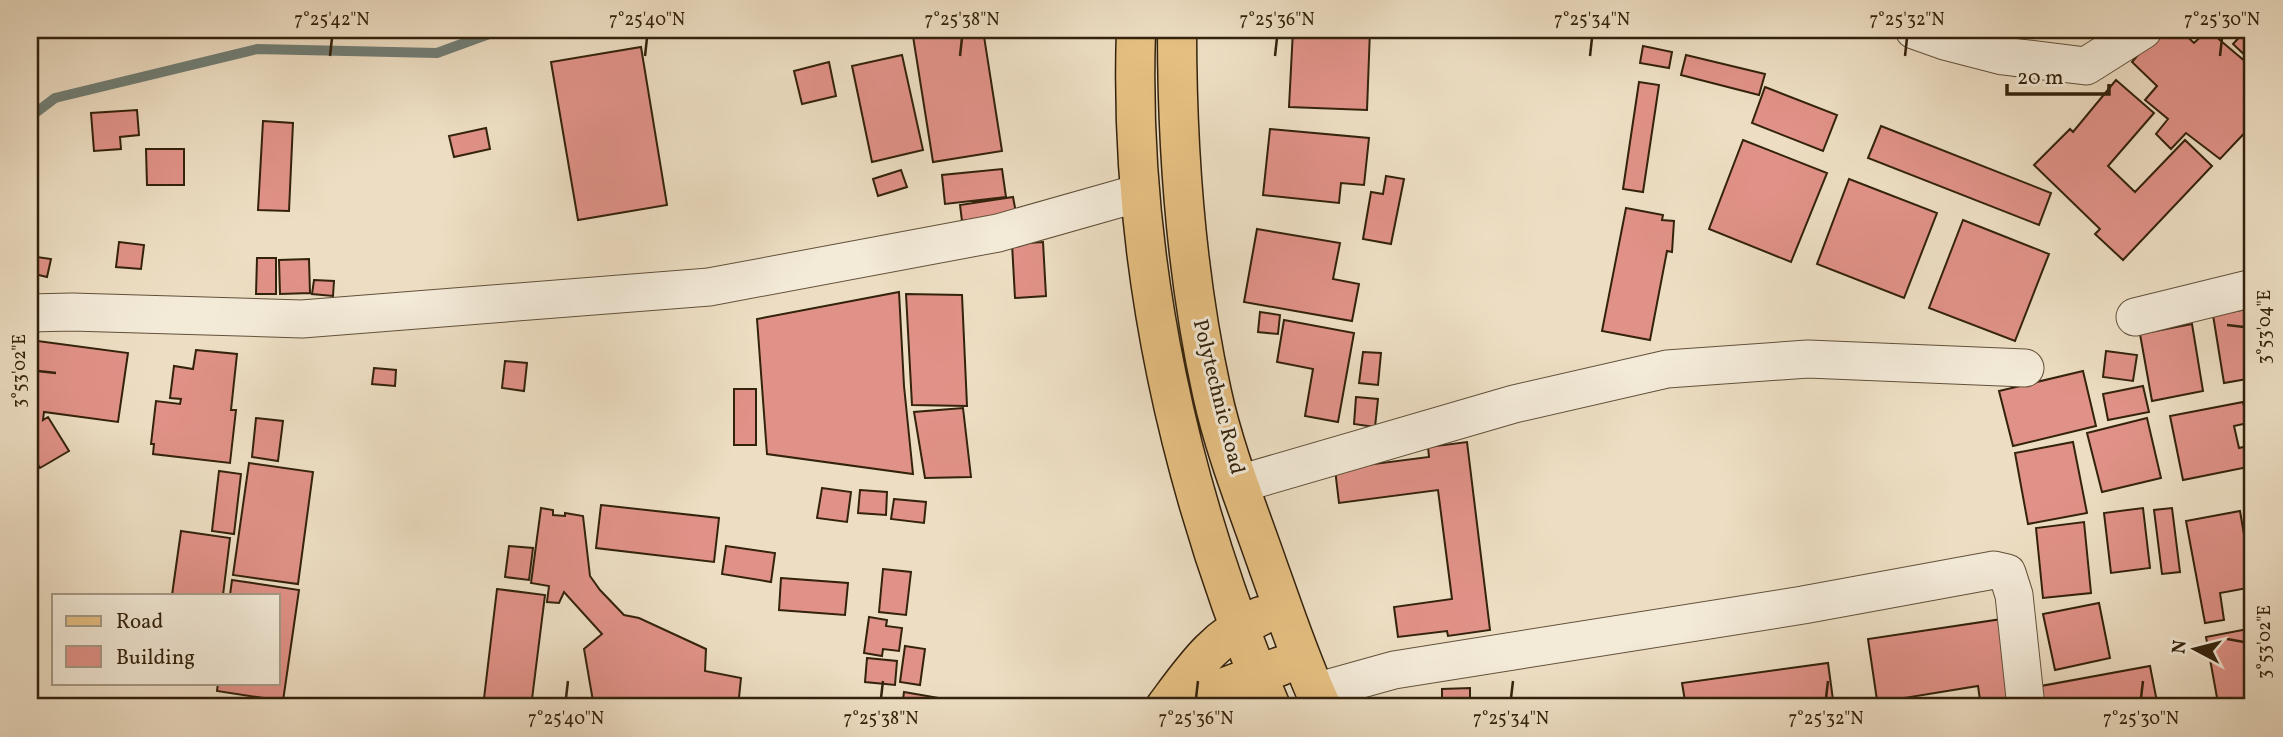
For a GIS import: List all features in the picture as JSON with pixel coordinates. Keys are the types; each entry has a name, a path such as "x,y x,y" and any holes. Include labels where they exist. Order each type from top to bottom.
{"main road":[{"name":"Polytechnic Road","path":"1136,30 1135,112 1139,193 1169,394 1200,508 1239,626 1265,692"},
{"name":"Polytechnic Road","path":"1183,36 1183,182 1197,315 1213,395 1239,484 1312,686"},
{"path":"1165,707 1209,651 1239,626 1282,607"},
{"path":"1171,707 1312,686"}],"street":[{"path":"1914,30 2003,56 2086,66 2143,30"},
{"path":"30,313 302,319 709,287 998,233 1139,193"},
{"path":"2136,317 2253,288"},
{"path":"1239,484 1514,404 1667,369 1808,359 2025,368"},
{"path":"1312,686 1394,670 1803,605 1994,570 2007,573 2014,594 2026,707"}],"building":[{"path":"912,30 983,30 1002,151 933,162"},
{"path":"1293,30 1370,30 1367,110 1289,107"},
{"path":"2159,30 2180,30 2194,43 2208,30 2253,68 2253,124 2220,159 2186,133 2171,149 2156,134 2168,119 2145,100 2157,86 2132,62"},
{"path":"2246,30 2253,30 2251,61 2233,44"},
{"path":"1643,46 1672,52 1669,68 1640,63"},
{"path":"641,47 667,205 578,220 551,62"},
{"path":"902,55 923,150 872,162 852,66"},
{"path":"1686,55 1765,74 1759,95 1681,75"},
{"path":"829,62 836,96 802,104 794,71"},
{"path":"2116,80 2154,113 2108,166 2135,192 2185,140 2212,166 2123,260 2095,234 2100,229 2034,165 2070,129 2073,132"},
{"path":"1639,82 1659,85 1643,192 1623,189"},
{"path":"1765,87 1837,115 1823,151 1752,123"},
{"path":"137,110 139,135 120,137 121,149 94,151 91,113"},
{"path":"263,121 293,123 289,211 258,210"},
{"path":"1881,126 2051,193 2039,225 1868,158"},
{"path":"486,128 490,149 454,157 449,136"},
{"path":"1270,129 1369,138 1364,185 1341,183 1339,203 1263,195"},
{"path":"1743,140 1827,173 1791,262 1709,229"},
{"path":"146,149 184,149 184,185 147,185"},
{"path":"1002,169 1006,197 945,204 942,175"},
{"path":"901,170 907,187 878,196 873,179"},
{"path":"1386,176 1404,179 1391,244 1363,239 1371,192 1383,194"},
{"path":"1849,179 1937,213 1904,298 1817,264"},
{"path":"1013,197 1016,213 962,221 960,205"},
{"path":"1626,208 1663,215 1662,220 1674,221 1672,252 1667,251 1650,340 1602,331"},
{"path":"1963,220 2049,254 2015,341 1929,308"},
{"path":"1257,229 1340,243 1333,279 1359,284 1352,321 1244,302"},
{"path":"119,242 144,245 141,269 116,267"},
{"path":"1043,242 1046,296 1015,298 1012,244"},
{"path":"30,256 51,259 47,277 30,273"},
{"path":"257,258 276,258 276,294 256,294"},
{"path":"309,259 310,293 280,294 279,260"},
{"path":"314,280 334,281 333,296 312,294"},
{"path":"899,292 904,386 913,474 767,454 757,319"},
{"path":"906,294 962,295 967,406 912,405"},
{"path":"2253,308 2253,378 2224,383 2213,315"},
{"path":"1260,312 1280,315 1278,334 1258,332"},
{"path":"1284,320 1354,333 1338,422 1305,416 1313,369 1277,362"},
{"path":"2192,324 2203,391 2152,401 2140,334"},
{"path":"30,340 128,353 118,422 44,412 43,420 48,417 69,451 40,468 30,451"},
{"path":"196,350 237,354 231,410 236,410 230,463 153,454 154,444 151,444 156,401 180,404 181,399 170,398 174,366 193,369"},
{"path":"2106,351 2137,355 2133,381 2103,377"},
{"path":"1363,352 1381,353 1378,385 1359,383"},
{"path":"505,361 527,363 524,391 502,388"},
{"path":"374,368 396,370 395,386 372,384"},
{"path":"2083,371 2096,426 2013,446 1999,391"},
{"path":"2143,386 2149,412 2108,420 2103,394"},
{"path":"734,389 756,389 756,445 734,445"},
{"path":"1356,397 1378,399 1375,427 1354,424"},
{"path":"2243,402 2248,423 2234,426 2239,448 2252,445 2253,466 2183,480 2170,416"},
{"path":"963,408 971,477 925,478 914,412"},
{"path":"256,418 283,421 278,461 252,457"},
{"path":"2147,418 2161,478 2102,492 2087,433"},
{"path":"1467,442 1490,630 1448,636 1447,631 1398,637 1394,607 1452,599 1438,490 1339,503 1335,469 1429,457 1428,447"},
{"path":"2073,442 2087,513 2028,524 2015,453"},
{"path":"249,463 313,472 298,584 233,575"},
{"path":"219,471 241,474 234,534 212,531"},
{"path":"822,488 851,492 847,522 817,518"},
{"path":"860,490 887,492 886,515 858,513"},
{"path":"894,499 926,502 924,523 891,519"},
{"path":"601,505 719,518 714,562 596,548"},
{"path":"541,508 553,510 553,515 565,516 565,513 583,516 590,576 600,590 624,615 639,618 706,649 705,671 741,678 738,707 594,707 584,649 602,634 564,592 559,603 547,602 549,586 531,583"},
{"path":"2143,508 2150,568 2111,573 2104,513"},
{"path":"2172,508 2180,572 2162,574 2154,510"},
{"path":"2240,511 2253,587 2220,593 2224,620 2205,623 2186,521"},
{"path":"2084,522 2091,593 2043,598 2036,528"},
{"path":"181,531 230,538 223,594 172,594"},
{"path":"509,546 533,548 529,580 505,577"},
{"path":"726,546 775,553 771,582 722,574"},
{"path":"883,569 911,572 906,615 879,612"},
{"path":"781,578 848,583 845,615 779,610"},
{"path":"232,580 299,590 283,701 217,691 218,684 280,684 280,594 230,594"},
{"path":"497,589 545,595 531,707 483,707"},
{"path":"2099,603 2110,658 2055,670 2043,614"},
{"path":"869,617 887,620 886,626 902,628 899,651 883,649 882,656 864,653"},
{"path":"2002,619 2014,704 1981,707 1978,686 1904,698 1905,707 1878,707 1868,639"},
{"path":"2253,628 2253,697 2218,703 2206,637"},
{"path":"905,646 925,649 920,685 900,682"},
{"path":"867,658 897,661 895,685 865,682"},
{"path":"1828,663 1834,707 1686,707 1682,683"},
{"path":"2150,666 2158,707 2033,707 2030,688"},
{"path":"1470,688 1470,699 1442,700 1442,689"},
{"path":"904,692 939,698 937,707 902,707"},
{"path":"218,699 244,702 274,707 217,707"}],"waterway":[{"path":"30,117 55,98 257,49 437,53 500,30"}]}
